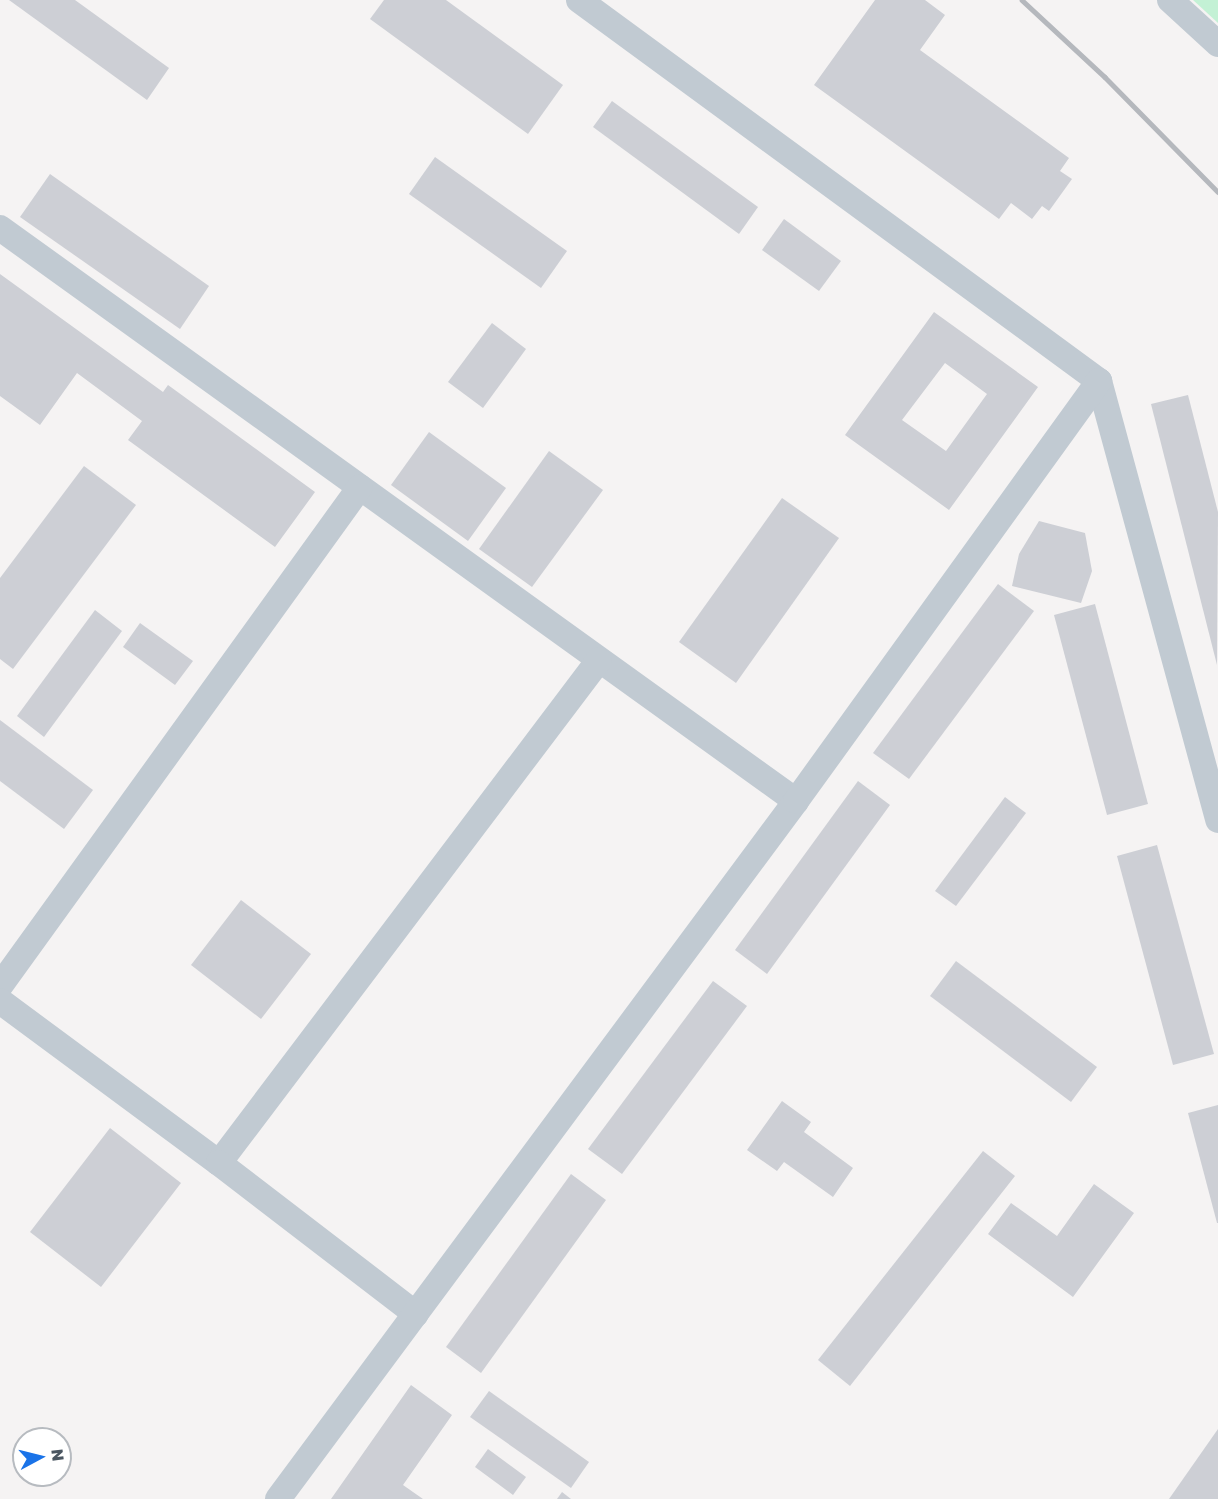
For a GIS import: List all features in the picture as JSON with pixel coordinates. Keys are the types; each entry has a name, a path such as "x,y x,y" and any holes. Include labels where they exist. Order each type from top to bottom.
{"street":[{"path":"579,0 1099,381 1218,820"},
{"path":"1170,0 1218,44"},
{"path":"0,228 796,801"},
{"path":"278,1499 796,801 1099,381"},
{"path":"0,986 360,487"},
{"path":"219,1162 599,660"},
{"path":"0,1001 219,1162 416,1314"}],"green space":[{"path":"1193,0 1218,0 1218,23"}],"building":[{"path":"9,0 75,0 169,68 147,100"},
{"path":"384,0 446,0 563,85 528,134 370,19"},
{"path":"875,0 925,0 945,15 920,50 1069,158 1060,171 1072,179 1049,211 1042,206 1032,219 1011,203 999,219 814,85"},
{"path":"612,101 758,207 739,234 593,127"},
{"path":"435,157 567,251 541,288 409,194"},
{"path":"50,174 209,286 180,329 20,217"},
{"path":"784,219 841,261 819,291 762,250"},
{"path":"0,274 163,392 168,385 315,492 275,547 128,440 142,421 77,373 40,425 0,396"},
{"path":"934,312 1038,387 949,510 845,435","holes":["945,363 987,394 946,451 902,420"]},
{"path":"492,323 526,349 483,408 448,382"},
{"path":"1188,395 1218,512 1217,665 1151,404"},
{"path":"429,432 506,488 468,541 391,485"},
{"path":"549,451 603,490 532,587 479,549"},
{"path":"84,466 136,505 13,669 0,659 0,578"},
{"path":"782,498 839,538 736,683 679,642"},
{"path":"1039,521 1085,533 1092,571 1081,603 1012,586 1019,554"},
{"path":"998,584 1034,611 909,779 873,753"},
{"path":"1095,604 1148,804 1107,815 1054,615"},
{"path":"95,610 122,631 44,737 17,716"},
{"path":"140,623 193,661 175,685 123,647"},
{"path":"0,720 93,790 64,829 0,781"},
{"path":"858,781 890,805 767,974 735,950"},
{"path":"1005,797 1026,813 956,906 935,891"},
{"path":"1157,845 1214,1054 1173,1065 1117,856"},
{"path":"241,900 311,954 261,1019 191,965"},
{"path":"956,961 1097,1067 1071,1102 930,996"},
{"path":"713,981 747,1006 622,1174 588,1149"},
{"path":"782,1101 811,1122 804,1132 853,1168 833,1197 784,1162 777,1171 747,1150"},
{"path":"1218,1105 1218,1223 1217,1223 1188,1113"},
{"path":"110,1128 181,1183 101,1287 30,1232"},
{"path":"983,1151 1015,1176 850,1386 818,1360"},
{"path":"571,1174 606,1200 481,1373 446,1347"},
{"path":"1094,1184 1134,1213 1073,1297 988,1234 1011,1203 1057,1236"},
{"path":"411,1385 452,1415 403,1485 423,1499 331,1499"},
{"path":"489,1391 589,1462 571,1488 470,1417"},
{"path":"1218,1429 1218,1499 1169,1499"},
{"path":"488,1449 526,1477 513,1495 475,1467"},
{"path":"562,1492 571,1499 557,1499"}],"railway":[{"path":"1022,0 1105,77 1218,192"}]}
